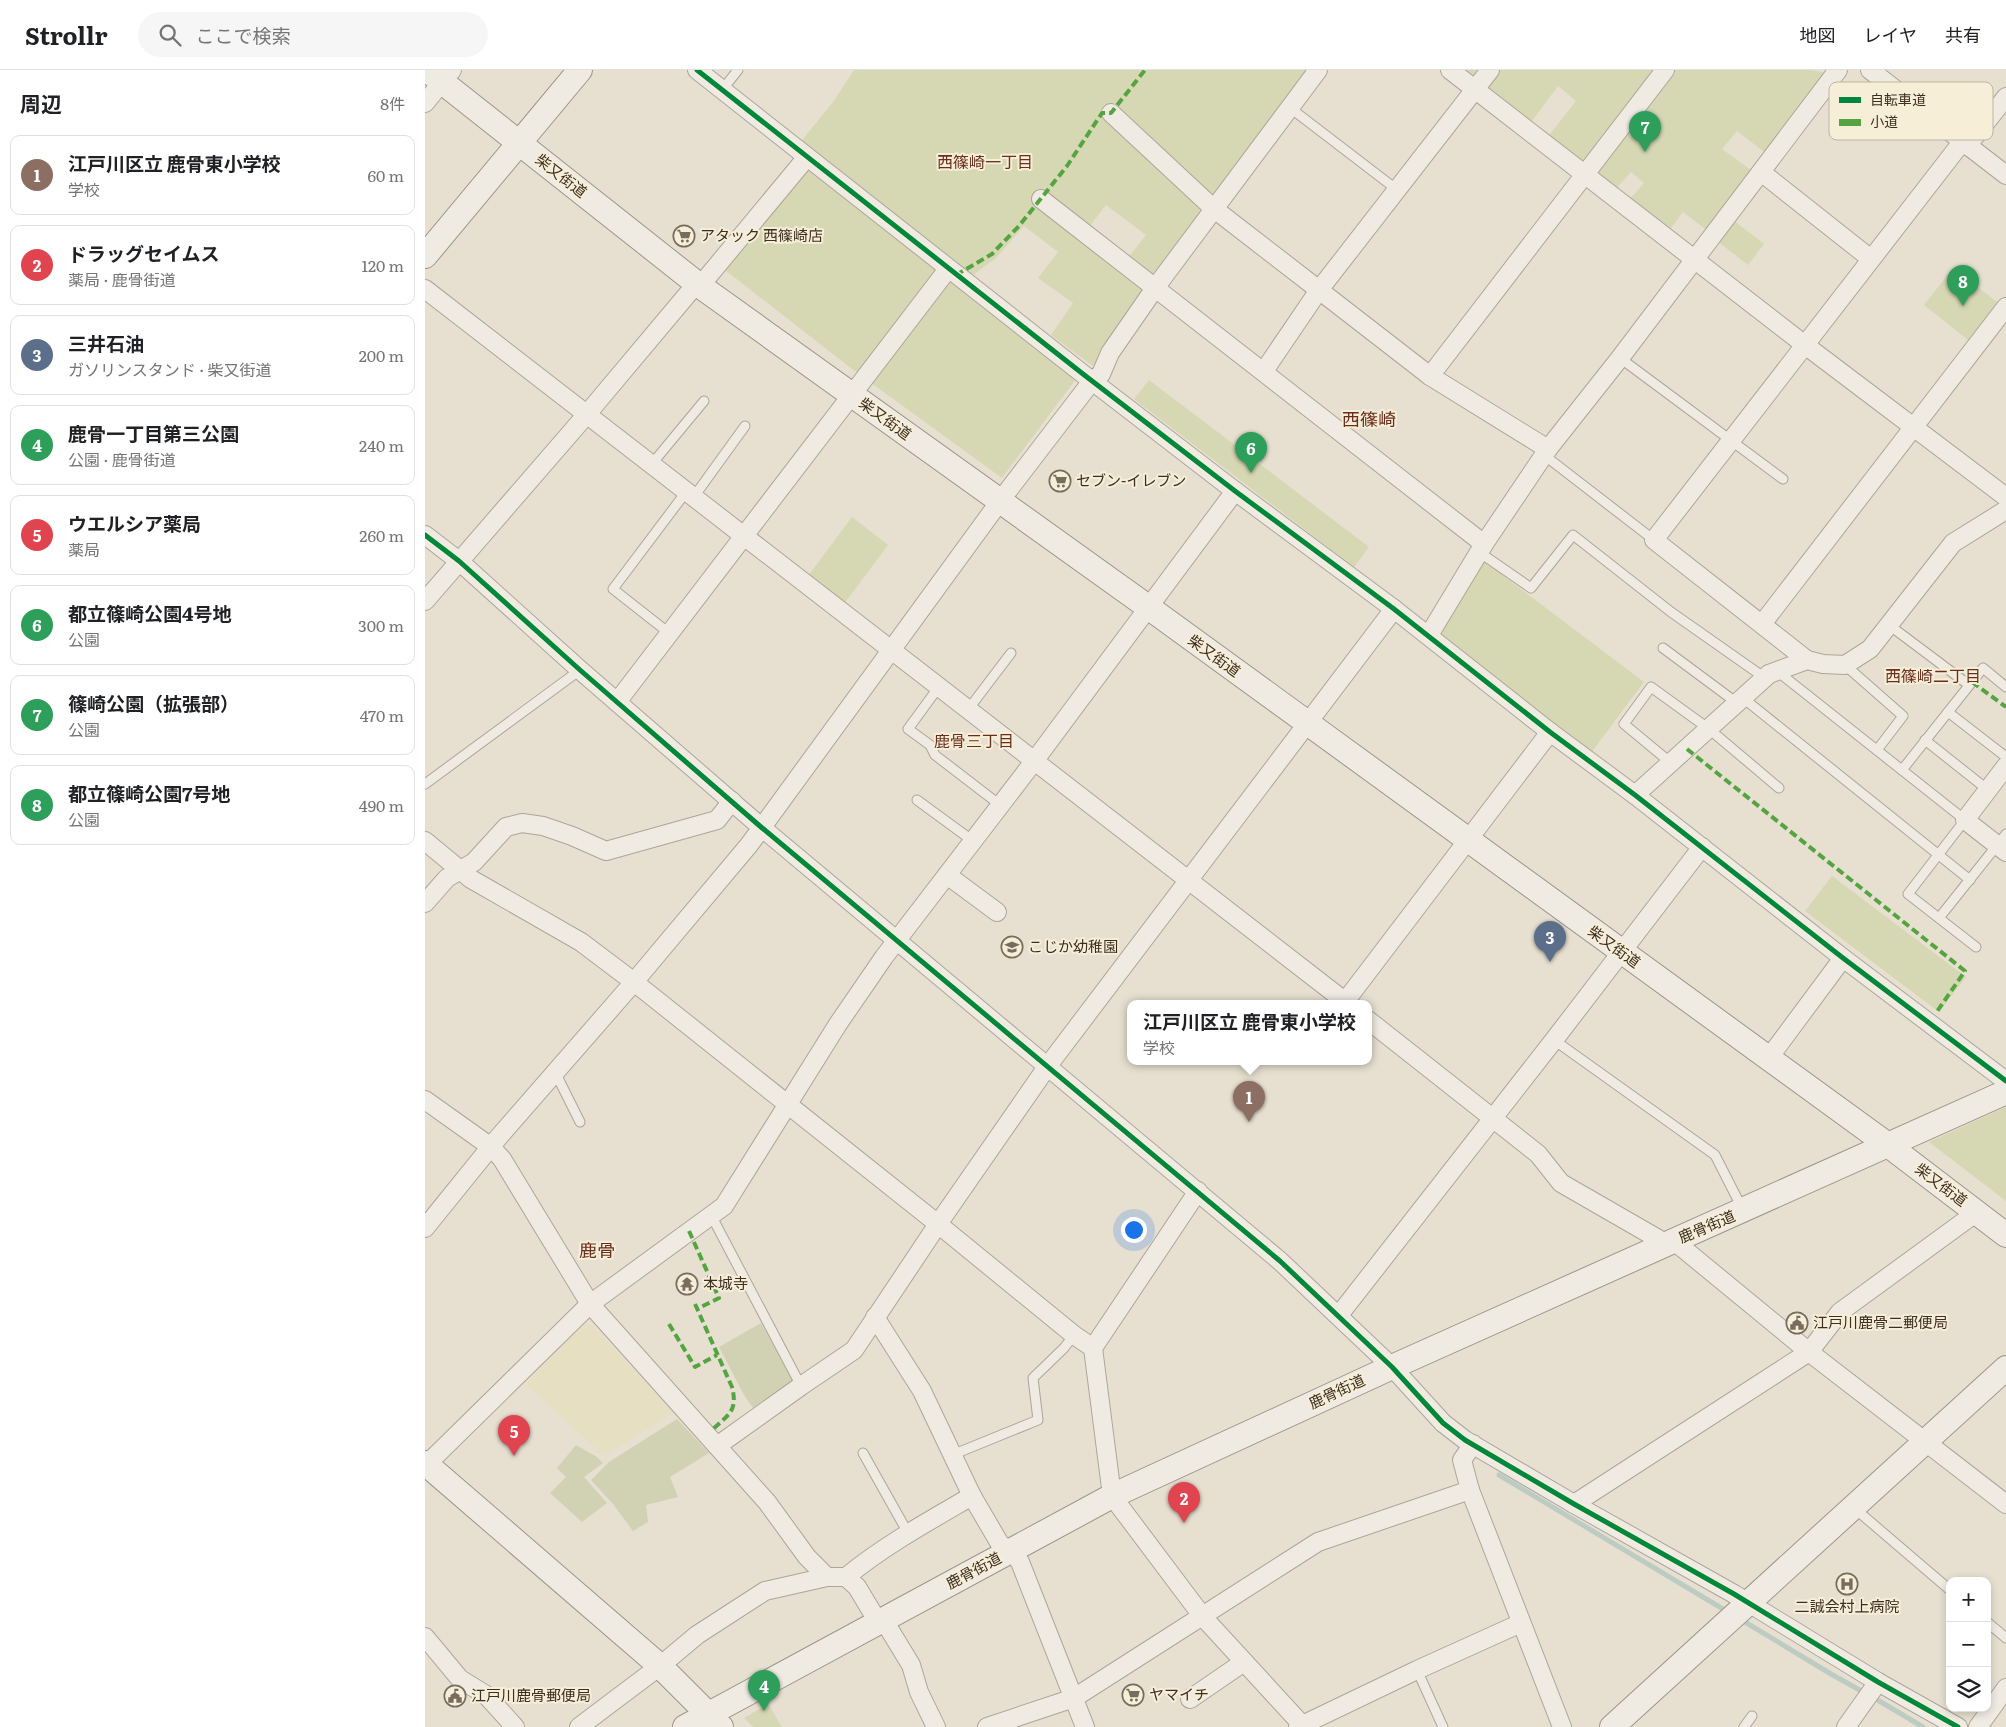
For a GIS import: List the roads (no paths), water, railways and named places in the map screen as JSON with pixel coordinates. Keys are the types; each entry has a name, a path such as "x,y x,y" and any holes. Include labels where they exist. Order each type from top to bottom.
{"street":[{"path":"425,256 579,70"},
{"path":"697,70 1092,381 1235,491 1429,635 1550,732 2006,1081"},
{"path":"425,1228 491,1147 634,982 749,845 1000,501 1092,381 1101,374 1110,353 1155,288 1317,70"},
{"path":"1450,70 1805,345 2006,497"},
{"path":"1264,371 1319,290 1490,70"},
{"path":"1430,376 1665,70"},
{"path":"1429,635 1482,548 1546,452 1620,358 1838,70"},
{"path":"1870,70 1885,82"},
{"path":"425,103 440,74"},
{"name":"柴又街道","path":"440,74 519,144 699,284 1888,1145 2006,1235"},
{"path":"1993,112 2006,97"},
{"path":"1111,113 1213,208 1430,376 1546,452"},
{"path":"1960,140 2006,175"},
{"path":"1968,140 1871,259 1654,540 1807,660 1823,664 1845,665 1870,649 1953,543 2006,510"},
{"path":"425,601 807,157"},
{"path":"1761,172 1871,259"},
{"path":"1041,199 1264,371 1482,548"},
{"path":"617,702 742,536 948,269"},
{"path":"425,289 967,711 1035,760 1341,1000"},
{"path":"1762,624 2006,307"},
{"path":"714,1720 660,1666 425,1464 590,1304 724,1206 838,1024 897,940 1035,760 1235,491"},
{"path":"425,535 459,561 580,670 761,827 1280,1261 1392,1367 1443,1423 1473,1444 1574,1504 1748,1603 1877,1682 1958,1727"},
{"path":"717,1446 854,1350 938,1224 1047,1067 1394,609"},
{"path":"1635,796 1771,674 1807,660"},
{"path":"1347,1000 1550,732"},
{"path":"2003,844 1965,820 2006,766"},
{"path":"425,903 447,878 474,862 506,827 523,823 543,826 606,851 717,820 732,801"},
{"path":"425,841 471,879 581,942 634,982 938,1224 1073,1335 1093,1348"},
{"path":"1339,1315 1702,847"},
{"path":"947,875 997,912"},
{"path":"1768,1058 1843,958"},
{"path":"1372,1023 1538,1154 1561,1182 1670,1242 1924,1442 2006,1504"},
{"name":"鹿骨街道","path":"685,1727 714,1720 880,1621 1012,1552 1112,1496 1392,1367 2006,1092"},
{"path":"425,1100 491,1147 502,1160 590,1304 767,1502 807,1557 827,1577"},
{"path":"1197,1191 1093,1348 1112,1496 1203,1617 1301,1726 1417,1670 1521,1623"},
{"path":"1574,1504 1809,1352 1840,1312 1977,1212"},
{"path":"875,1317 922,1391 972,1496 1000,1544 1012,1552 1020,1562 1085,1727"},
{"path":"1621,1724 1748,1603 2006,1368"},
{"path":"1473,1444 1462,1460 1470,1490 1562,1727"},
{"path":"987,1727 1074,1698 1318,1542 1470,1490"},
{"path":"579,1727 697,1636 765,1590 827,1577 846,1577 908,1533 972,1496"},
{"path":"846,1577 857,1587 911,1665 919,1692 936,1727"},
{"path":"425,1637 460,1678 486,1695 515,1727"},
{"path":"1190,1699 1244,1662"},
{"path":"1846,1727 1877,1682"},
{"path":"1978,1727 2006,1688"}],"lane":[{"path":"722,90 738,70"},
{"path":"1289,107 1397,189"},
{"path":"1620,358 1783,479"},
{"path":"651,466 704,401"},
{"path":"669,633 613,589 745,426"},
{"path":"1546,452 1654,540"},
{"path":"1482,548 1531,588 1573,535 1671,612 1771,674 1877,750 1965,820 1909,894 1975,947"},
{"path":"1889,625 1969,685"},
{"path":"1663,648 1740,701 1969,880"},
{"path":"967,711 1011,653"},
{"path":"1845,665 1903,716 1877,750"},
{"path":"1902,770 1983,668 2006,686"},
{"path":"425,784 580,670"},
{"path":"1671,762 1624,724 1651,687 1709,729 1779,788"},
{"path":"938,688 908,728 930,745 935,755 1000,805"},
{"path":"1948,712 2006,757"},
{"path":"1925,740 1988,790"},
{"path":"917,800 973,841"},
{"path":"1939,918 1969,880 2003,844"},
{"path":"1554,1040 1715,1154 1743,1211"},
{"path":"555,1072 580,1122"},
{"path":"711,1215 801,1386"},
{"path":"952,1455 1038,1420 1033,1378 1064,1348 1073,1335"},
{"path":"863,1453 908,1533"},
{"path":"1853,1507 1946,1587"},
{"path":"1991,1625 2006,1638"},
{"path":"1417,1670 1443,1727"},
{"path":"1744,1727 1752,1716"}],"waterway":[{"path":"1499,1475 1728,1612"},
{"path":"1740,1619 1923,1727"}],"place":[{"name":"篠崎公園（拡張部）","path":"1645,152"},
{"name":"アタック 西篠崎店","path":"684,236"},
{"name":"都立篠崎公園7号地","path":"1963,306"},
{"name":"都立篠崎公園4号地","path":"1251,473"},
{"name":"セブン-イレブン","path":"1060,481"},
{"name":"こじか幼稚園","path":"1012,947"},
{"name":"三井石油","path":"1550,962"},
{"name":"江戸川区立 鹿骨東小学校","path":"1249,1122"},
{"name":"本城寺","path":"687,1284"},
{"name":"江戸川鹿骨二郵便局","path":"1797,1323"},
{"name":"ウエルシア薬局","path":"514,1456"},
{"name":"ドラッグセイムス","path":"1184,1523"},
{"name":"二誠会村上病院","path":"1847,1584"},
{"name":"ヤマイチ","path":"1133,1695"},
{"name":"江戸川鹿骨郵便局","path":"455,1696"},
{"name":"鹿骨一丁目第三公園","path":"764,1711"}],"district":[{"name":"西篠崎一丁目","path":"985,162"},
{"name":"西篠崎","path":"1369,420"},
{"name":"西篠崎二丁目","path":"1933,676"},
{"name":"鹿骨三丁目","path":"974,741"},
{"name":"鹿骨","path":"597,1251"}]}
